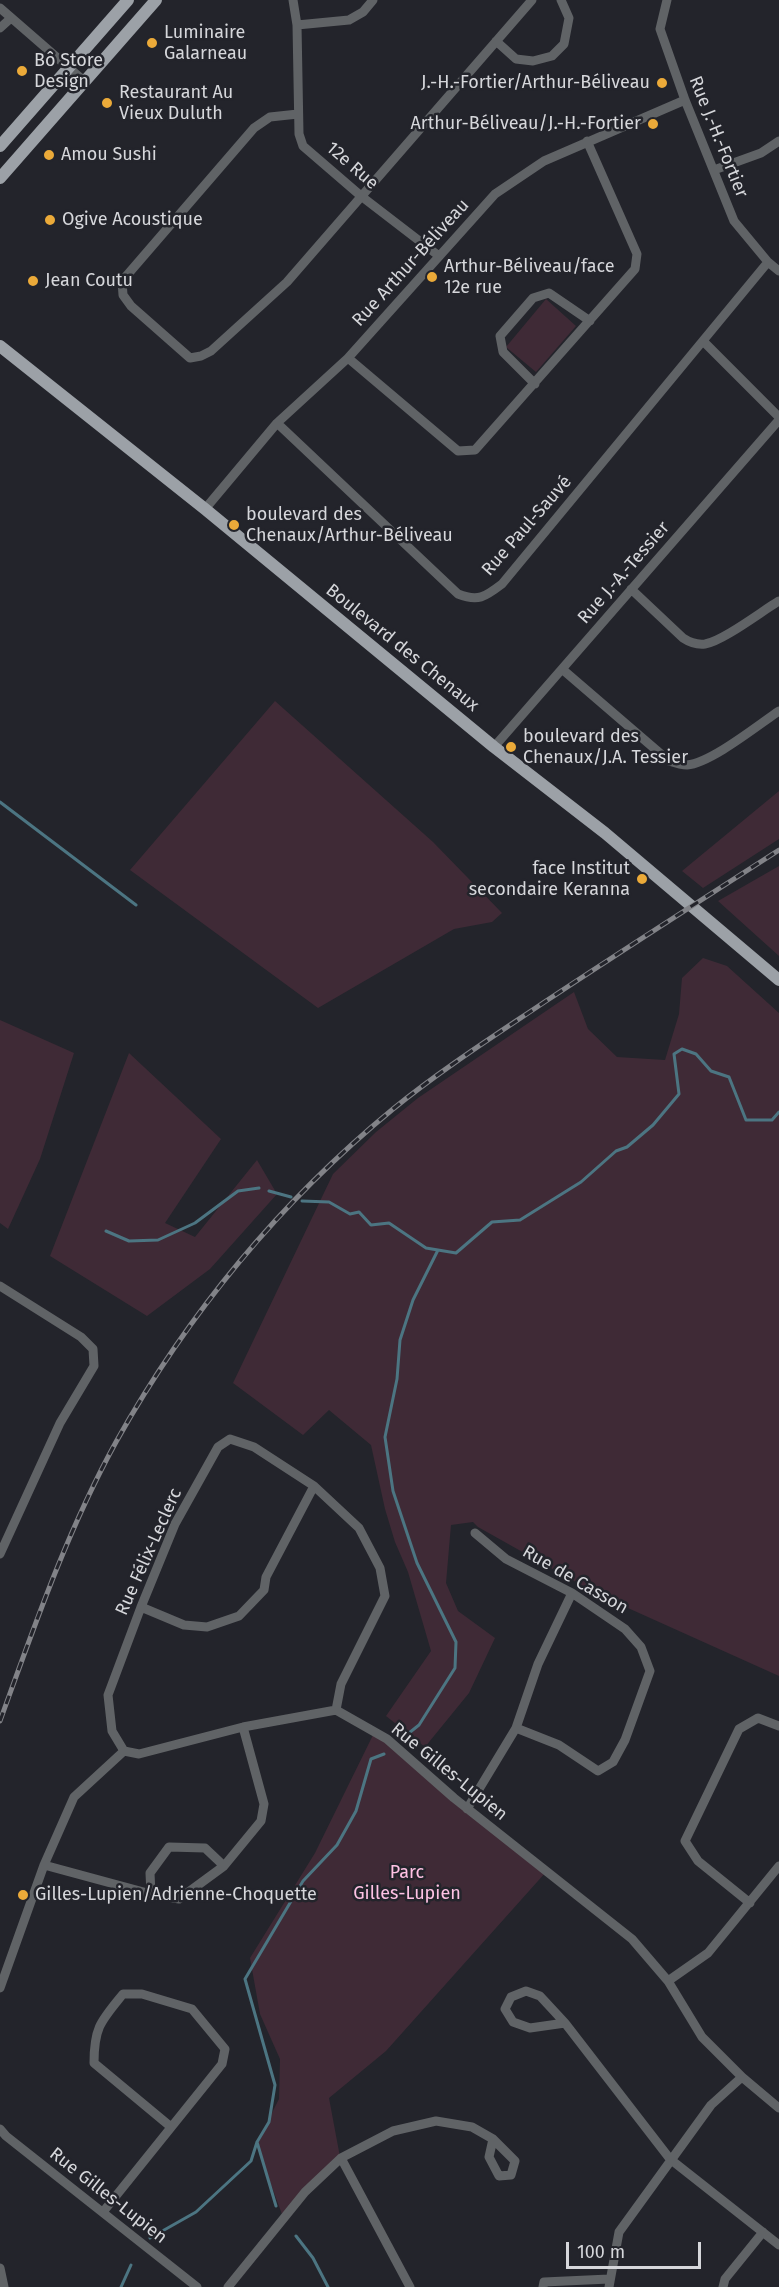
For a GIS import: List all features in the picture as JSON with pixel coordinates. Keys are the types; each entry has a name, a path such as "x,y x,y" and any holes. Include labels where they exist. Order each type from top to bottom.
{"main road":[{"path":"0,146 128,0"},
{"path":"0,178 156,0"},
{"name":"Boulevard des Chenaux","path":"0,346 205,509 494,747 605,833 779,980"}],"street":[{"name":"12e Rue","path":"293,0 297,26 299,134 303,146 361,196 439,256"},
{"path":"297,26 349,20 363,12 373,0"},
{"path":"298,114 270,117 254,129 122,281 123,295 130,306 190,358 212,351 287,282 532,0"},
{"path":"496,41 516,59 533,61 552,56 564,44 569,18 561,0"},
{"name":"Rue J.-H.-Fortier","path":"667,0 660,29 685,100 734,221 768,262 779,271"},
{"path":"0,8 84,81"},
{"path":"0,28 11,18"},
{"name":"Rue Arthur-Béliveau","path":"205,509 277,423 348,358 495,194 544,161 685,100"},
{"path":"348,358 458,451 475,450 635,269 637,254 587,141"},
{"path":"714,170 761,153 779,141"},
{"name":"Rue Paul-Sauvé","path":"277,423 458,594 478,599 502,584 768,262"},
{"path":"535,384 503,352 500,336 505,329 533,298 549,293 590,321"},
{"path":"703,341 779,418"},
{"name":"Rue J.-A.-Tessier","path":"494,747 779,418"},
{"path":"632,590 682,638 697,644 718,639 779,601"},
{"path":"562,669 669,761 679,765 705,760 779,711"},
{"path":"0,1286 81,1337 93,1349 94,1366 60,1423 0,1554"},
{"name":"Rue Félix-Leclerc","path":"124,1750 112,1731 108,1695 175,1524 218,1447 230,1439 254,1447 314,1486 359,1528 380,1568 385,1596 341,1684 336,1710"},
{"path":"141,1606 184,1625 207,1627 239,1616 264,1590 266,1577 314,1486"},
{"name":"Rue de Casson","path":"475,1533 506,1559 572,1593 625,1629 641,1647 650,1671 625,1740 613,1762 598,1771 559,1745 516,1728"},
{"path":"467,1809 516,1728 538,1664 572,1593"},
{"path":"0,1988 44,1865 74,1797 124,1750 139,1754 243,1727 336,1710"},
{"name":"Rue Gilles-Lupien","path":"336,1710 387,1739 467,1809 632,1939 668,1981 702,2037 742,2077 779,2108"},
{"path":"750,1902 698,1862 685,1841 739,1729 759,1718 779,1726"},
{"path":"44,1865 151,1894 179,1899 224,1866 261,1821 264,1804 243,1727"},
{"path":"151,1894 150,1872 169,1847 205,1848 224,1866"},
{"path":"668,1981 708,1953 779,1866"},
{"path":"565,2022 530,2028 513,2022 505,2009 511,1996 526,1991 540,1996 565,2022 670,2159 779,2245"},
{"path":"103,2212 222,2064 225,2049 192,2009 142,1994 123,1994 102,2020 94,2040 94,2063 171,2127"},
{"path":"543,2287 544,2282 609,2283 619,2232 670,2159 711,2106 742,2077"},
{"path":"228,2287 305,2192 341,2158 393,2131 436,2121 472,2127 493,2139"},
{"name":"Rue Gilles-Lupien","path":"0,2129 197,2287"},
{"path":"341,2158 410,2287"},
{"path":"723,2287 725,2278 763,2232"},
{"path":"0,2268 4,2287"}],"green space":[{"path":"546,299 576,326 536,372 506,347"},
{"path":"275,701 433,842 502,913 492,922 454,929 318,1008 130,870"},
{"path":"779,791 779,839 703,888 682,871"},
{"path":"779,866 779,956 718,901"},
{"path":"703,958 727,966 779,1013 779,1676 599,1595 478,1527 473,1522 451,1525 446,1583 458,1611 495,1638 469,1693 425,1747 386,1716 431,1651 408,1572 395,1542 385,1509 371,1445 329,1410 303,1435 233,1383 333,1174 376,1132 418,1098 574,992 588,1029 617,1057 665,1060 679,1014 682,978"},
{"path":"0,1020 74,1053 40,1159 8,1229 0,1223"},
{"path":"129,1053 221,1139 165,1223 195,1237 257,1160 277,1194 210,1269 147,1316 50,1256"},
{"name":"Parc Gilles-Lupien","path":"374,1733 546,1872 386,2051 329,2098 340,2157 283,2217 256,2144 279,2099 280,2059 260,2014 250,1958 315,1853"}],"waterway":[{"path":"0,802 136,905"},
{"path":"404,1737 419,1725 455,1668 456,1642 417,1563 393,1491 385,1437 397,1379 400,1340 413,1300 438,1250 456,1253 492,1222 520,1220 581,1182 616,1151 627,1147 653,1125 679,1094 674,1054 682,1049 696,1054 711,1071 729,1077 746,1120 772,1120 779,1112"},
{"path":"106,1231 129,1241 158,1240 195,1223 238,1191 259,1188"},
{"path":"269,1191 291,1197"},
{"path":"302,1201 329,1202 350,1214 359,1212 371,1225 389,1223 426,1248 438,1250"},
{"path":"150,2238 196,2212 251,2161 257,2142 269,2122 275,2085 245,1979 303,1881 337,1845 356,1811 371,1759 384,1754"},
{"path":"257,2142 276,2206"},
{"path":"296,2236 313,2258 328,2287"},
{"path":"121,2287 131,2265"}],"railway":[{"path":"0,1721 67,1545 116,1442 173,1349 205,1305 274,1222 352,1145 393,1109 430,1081 546,1001 779,850"}],"place":[{"name":"Luminaire Galarneau","path":"152,43"},
{"name":"Bô Store Design","path":"22,71"},
{"name":"J.-H.-Fortier/Arthur-Béliveau","path":"662,83"},
{"name":"Restaurant Au Vieux Duluth","path":"107,103"},
{"name":"Arthur-Béliveau/J.-H.-Fortier","path":"653,124"},
{"name":"Amou Sushi","path":"49,155"},
{"name":"Ogive Acoustique","path":"50,220"},
{"name":"Arthur-Béliveau/face 12e rue","path":"432,277"},
{"name":"Jean Coutu","path":"33,281"},
{"name":"boulevard des Chenaux/Arthur-Béliveau","path":"234,525"},
{"name":"boulevard des Chenaux/J.A. Tessier","path":"511,747"},
{"name":"face Institut secondaire Keranna","path":"642,879"},
{"name":"Gilles-Lupien/Adrienne-Choquette","path":"23,1895"}]}
